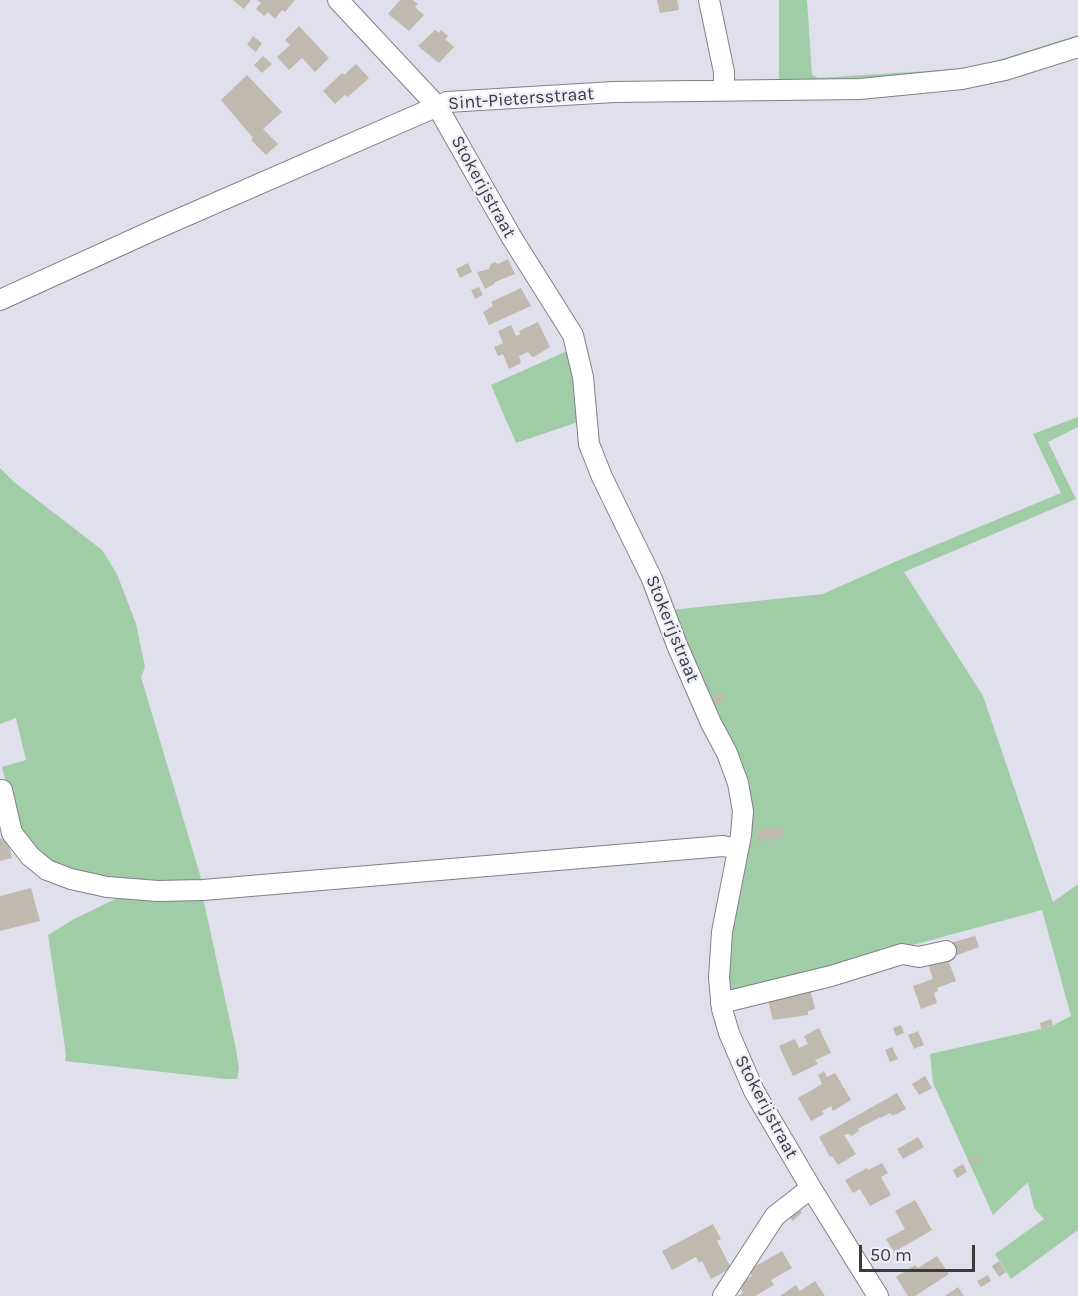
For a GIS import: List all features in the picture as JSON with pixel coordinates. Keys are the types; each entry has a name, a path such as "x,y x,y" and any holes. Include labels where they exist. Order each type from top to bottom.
{"street":[{"name":"Stokerijstraat","path":"338,0 438,106 512,238 573,336 583,377 589,444 602,477 652,579 738,783 743,811 722,932 718,978 721,1003 729,1034 754,1090 878,1296"},
{"path":"710,0 724,72 724,91"},
{"name":"Sint-Pietersstraat","path":"0,300 447,102 577,94 860,89 962,79 1005,70 1078,47"},
{"path":"1,788 5,829 12,833 30,856 47,870 71,879 108,887 158,891 203,890 723,846 738,849"},
{"path":"721,1003 831,976 902,954 919,957 946,951"},
{"path":"723,1296 775,1216 811,1188"}],"green space":[{"path":"779,0 807,0 812,75 818,78 980,66 1078,35 1078,44 1014,65 779,87"},
{"path":"569,350 579,395 578,422 516,443 491,385"},
{"path":"1078,417 1078,427 1048,442 1076,499 904,572 983,696 1053,902 1078,884 1078,1230 1011,1279 995,1254 1044,1219 1034,1208 1028,1182 993,1215 933,1083 930,1054 1041,1029 1071,1016 1042,910 728,995 724,978 748,830 671,610 823,594 1061,493 1033,434"},
{"path":"0,468 14,482 102,550 117,574 136,624 145,667 141,677 203,885 106,880 47,862 18,827 2,767 26,760 16,718 0,724"},
{"path":"202,893 236,1049 239,1069 237,1079 65,1061 66,1054 48,935 74,919 124,895"}],"building":[{"path":"233,0 251,0 244,9"},
{"path":"257,0 295,0 285,12 282,10 275,19 268,12 264,16 256,9 261,3"},
{"path":"400,0 413,0 418,4 415,7 424,15 409,31 388,14"},
{"path":"657,0 677,0 679,10 660,13"},
{"path":"299,26 329,58 315,72 302,58 289,70 277,57 290,45 285,40"},
{"path":"435,30 439,33 441,30 448,36 445,39 454,47 439,63 418,46"},
{"path":"253,36 262,43 256,52 247,45"},
{"path":"263,56 272,64 262,73 254,65"},
{"path":"356,64 369,78 348,97 345,95 335,104 323,91 342,73 344,75"},
{"path":"247,75 282,112 263,129 278,144 266,155 251,140 253,138 221,100"},
{"path":"508,259 515,274 485,289 477,272 489,269 495,262 498,264"},
{"path":"468,263 472,272 460,278 456,269"},
{"path":"479,287 483,295 475,299 471,290"},
{"path":"521,288 531,306 489,325 483,312 493,306 491,302"},
{"path":"538,322 550,347 534,357 528,352 519,356 521,363 509,369 503,354 498,356 494,347 503,343 498,331 511,325 516,336 520,334 519,331"},
{"path":"722,693 725,700 715,705 712,698"},
{"path":"782,827 784,837 759,841 757,830"},
{"path":"7,837 12,858 0,861 0,839"},
{"path":"31,888 40,921 0,931 0,896"},
{"path":"975,936 979,947 952,957 947,944"},
{"path":"947,957 956,981 937,988 938,991 934,993 937,1003 921,1009 913,986 933,979 928,964"},
{"path":"810,989 815,1009 808,1011 808,1015 773,1020 768,1001"},
{"path":"1051,1019 1053,1025 1041,1029 1040,1023"},
{"path":"901,1025 904,1033 896,1036 893,1028"},
{"path":"819,1028 831,1053 815,1060 818,1064 793,1076 779,1046 795,1039 799,1048 808,1044 804,1036"},
{"path":"918,1031 924,1045 914,1049 908,1035"},
{"path":"892,1047 898,1059 890,1062 885,1050"},
{"path":"824,1071 827,1077 835,1073 851,1100 833,1111 831,1106 822,1111 824,1114 811,1121 798,1098 822,1084 818,1075"},
{"path":"925,1076 932,1088 919,1095 912,1084"},
{"path":"897,1093 906,1109 897,1114 890,1113 880,1117 858,1129 859,1131 851,1136 850,1134 844,1135 856,1154 838,1165 832,1156 830,1157 819,1137"},
{"path":"918,1137 924,1147 903,1159 897,1149"},
{"path":"977,1156 980,1161 971,1165 968,1160"},
{"path":"882,1163 888,1173 881,1177 891,1195 870,1206 860,1189 853,1193 845,1180"},
{"path":"963,1164 967,1172 957,1178 953,1170"},
{"path":"915,1200 932,1230 894,1252 886,1239 905,1229 895,1211"},
{"path":"796,1207 802,1212 793,1221 788,1216"},
{"path":"713,1224 721,1239 717,1241 731,1268 711,1279 702,1261 699,1263 696,1257 672,1270 662,1251"},
{"path":"782,1251 792,1268 771,1280 774,1285 755,1296 737,1296 743,1293 738,1283 752,1276 749,1270"},
{"path":"937,1256 949,1274 915,1296 908,1296 896,1277 915,1265 918,1268"},
{"path":"999,1261 1006,1272 999,1277 992,1266"},
{"path":"988,1275 991,1281 981,1287 977,1281"},
{"path":"815,1281 825,1296 780,1296 796,1285 800,1291"},
{"path":"958,1287 964,1296 945,1296"}]}
